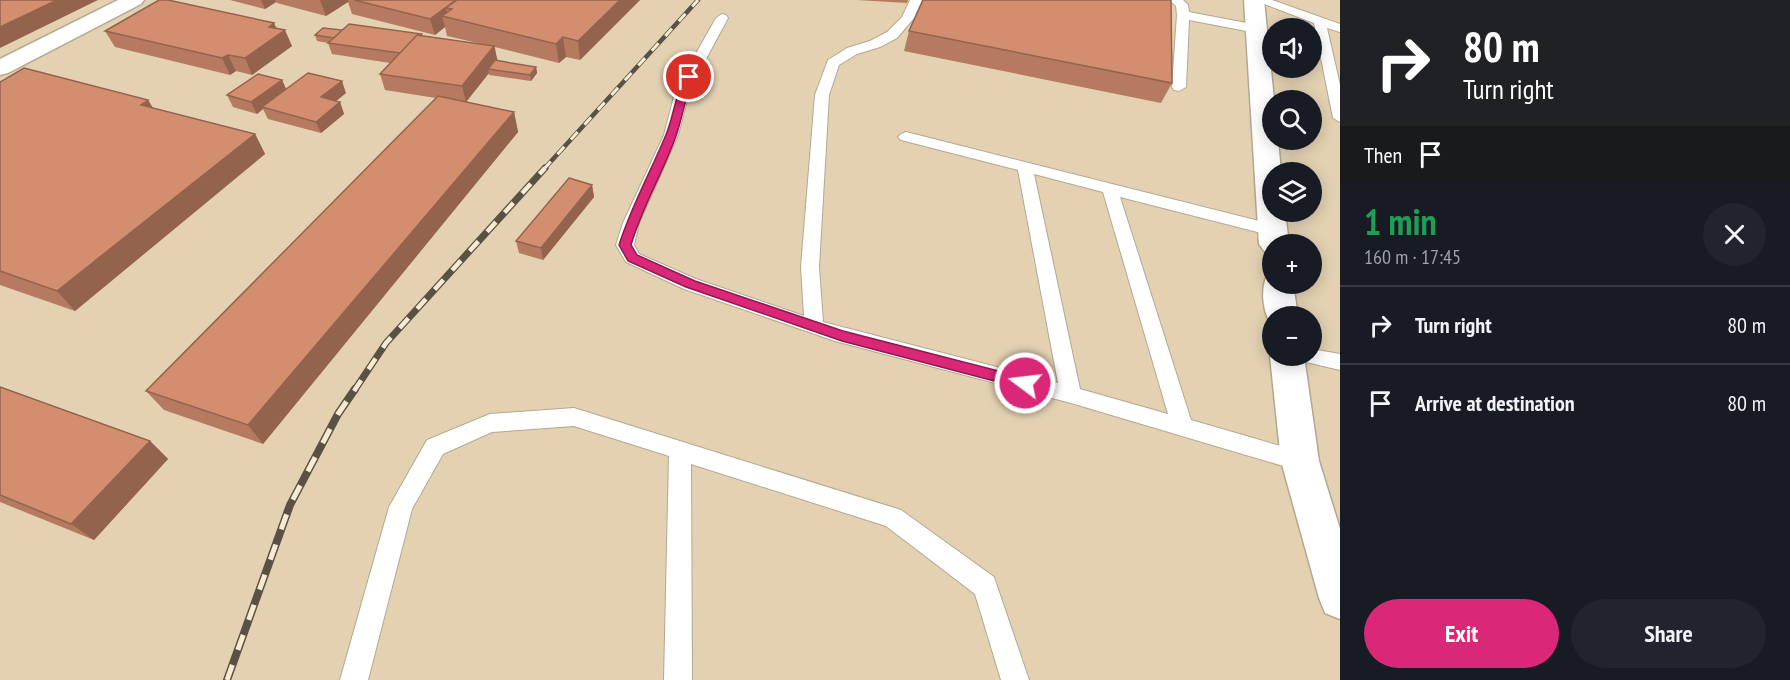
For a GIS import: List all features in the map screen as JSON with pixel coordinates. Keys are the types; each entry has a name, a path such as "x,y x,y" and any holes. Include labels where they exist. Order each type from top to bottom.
{"street":[{"path":"0,68 134,0"},
{"path":"1254,0 1274,234"},
{"path":"1288,366 1300,461 1340,598"}],"lane":[{"path":"814,326 810,267 822,95 832,63 852,51 875,44 892,35 908,18 916,0"},
{"path":"1175,0 1182,5 1184,15 1179,87"},
{"path":"1260,0 1316,18"},
{"path":"1184,15 1257,29"},
{"path":"722,18 684,89 671,135 632,223 625,245 632,258 690,284 842,336 1071,395 1300,461"},
{"path":"1322,20 1340,28"},
{"path":"1322,28 1334,66 1340,118"},
{"path":"906,137 1110,189 1264,234"},
{"path":"1025,168 1071,395"},
{"path":"1110,189 1182,426"},
{"path":"1322,359 1340,362"},
{"path":"354,680 401,507 435,447 490,423 574,417 893,518 985,586 1015,680"},
{"path":"678,680 680,451"}],"shaded area":[{"path":"0,0 1340,0 1340,680 0,680"}],"building":[{"path":"0,0 57,0 0,27"},
{"path":"159,0 274,23 269,27 285,30 245,58 228,55 222,58 105,31"},
{"path":"354,0 456,0 430,19"},
{"path":"457,0 620,0 578,41 563,37 556,44 442,16 452,9 446,8"},
{"path":"923,0 1171,0 1172,83 909,31"},
{"path":"349,24 422,34 417,35 400,53 328,43"},
{"path":"323,28 342,30 334,38 315,35"},
{"path":"417,35 494,46 462,86 380,74"},
{"path":"495,60 536,67 530,75 488,69"},
{"path":"24,68 148,100 141,105 255,134 57,291 0,271 0,82"},
{"path":"308,73 342,81 321,97 340,102 316,122 262,107"},
{"path":"258,74 282,80 251,102 227,95"},
{"path":"438,96 514,112 248,425 146,391"},
{"path":"569,178 592,185 541,248 516,241"},
{"path":"0,387 150,441 71,524 0,495"}],"railway":[{"path":"544,169 698,0"},
{"path":"354,391 386,343 545,168"},
{"path":"227,680 290,505 338,414 355,389"}],"route":[{"path":"689,77 671,135 658,169 632,223 625,245 632,258 690,284 842,336 1025,383"}]}
